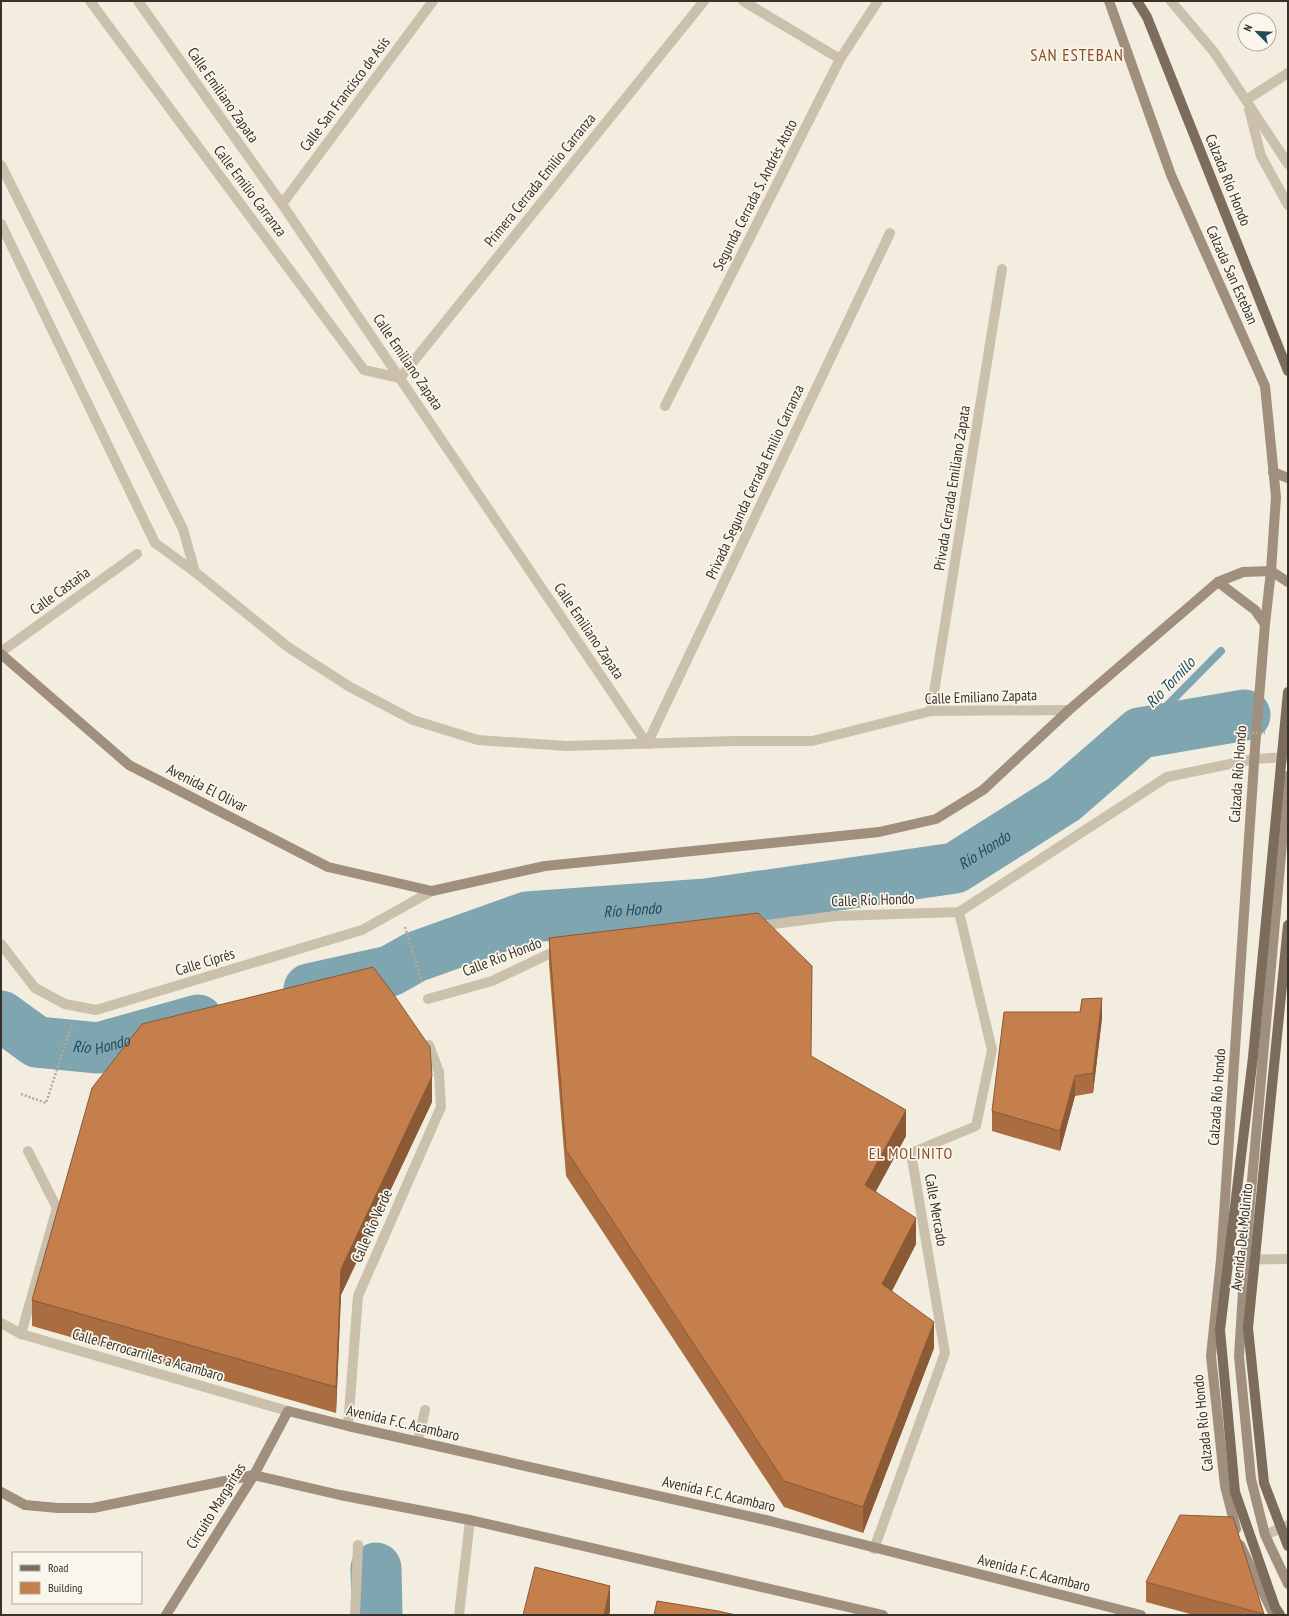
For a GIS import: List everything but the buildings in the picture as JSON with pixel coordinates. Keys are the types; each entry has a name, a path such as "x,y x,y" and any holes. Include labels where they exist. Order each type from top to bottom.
{"main road":[{"name":"Calzada San Esteban","path":"1109,1 1171,175 1265,386 1276,497 1271,572"},
{"name":"Calzada Río Hondo","path":"1137,1 1147,17 1288,371"},
{"path":"1273,472 1288,478"},
{"path":"432,891 545,866 879,832 936,819 983,790 1068,710 1218,582 1243,572 1271,572 1288,582"},
{"name":"Calzada Río Hondo","path":"1271,572 1265,624 1254,759 1221,1260 1211,1356 1224,1486 1241,1547 1274,1615"},
{"path":"1218,582 1255,610 1265,624"},
{"name":"Avenida El Olivar","path":"1,653 129,765 328,867 432,891"},
{"name":"Calzada Río Hondo","path":"1280,1615 1275,1607 1235,1492 1220,1330 1253,1057 1288,692"},
{"path":"1288,776 1245,1259 1239,1356 1251,1479 1265,1535 1288,1584"},
{"name":"Avenida Del Molinito","path":"1288,926 1248,1328 1264,1483 1288,1546"},
{"name":"Avenida F.C. Acambaro","path":"288,1411 348,1426 762,1519 874,1549 1141,1615"},
{"name":"Circuito Margaritas","path":"166,1615 254,1475 288,1411"},
{"path":"1,1492 24,1504 58,1508 94,1508 254,1475 340,1495 470,1520 883,1615"}],"street":[{"name":"Calle Emilio Carranza","path":"90,1 364,370 400,378"},
{"name":"Calle Emiliano Zapata","path":"138,1 282,204 647,744"},
{"name":"Calle San Francisco de Asís","path":"282,204 433,1"},
{"name":"Primera Cerrada Emilio Carranza","path":"400,378 704,1"},
{"path":"743,1 840,59"},
{"name":"Segunda Cerrada S. Andrés Atoto","path":"665,406 840,59 878,1"},
{"path":"1171,1 1214,52 1288,164"},
{"path":"1246,100 1288,73"},
{"path":"1246,100 1261,156 1288,205"},
{"path":"1,165 183,529 195,572"},
{"name":"Calle Emiliano Zapata","path":"1,224 155,543 195,572 288,647 350,687 413,720 478,740 567,746 734,741 812,741 931,711 1068,710"},
{"name":"Privada Segunda Cerrada Emilio Carranza","path":"647,744 890,233"},
{"name":"Privada Cerrada Emiliano Zapata","path":"931,711 1002,269"},
{"name":"Calle Castaña","path":"1,653 137,554"},
{"path":"959,912 1167,777 1254,759 1288,757"},
{"name":"Calle Ciprés","path":"1,944 35,988 65,1004 96,1010 362,930 432,891"},
{"name":"Calle Río Hondo","path":"750,927 836,916 959,912"},
{"name":"Calle Mercado","path":"874,1549 945,1353 911,1153 976,1126 992,1050 959,912"},
{"name":"Calle Río Hondo","path":"426,994 492,981 549,954 572,951"},
{"name":"Calle Río Verde","path":"348,1426 358,1296 441,1107 439,1072 429,1045"},
{"path":"21,1334 57,1208 28,1151"},
{"path":"1221,1260 1288,1259"},
{"name":"Calle Ferrocarriles a Acambaro","path":"1,1323 21,1334 288,1411"},
{"path":"418,1441 425,1410"},
{"path":"459,1615 470,1520"},
{"path":"1265,1535 1288,1525"},
{"path":"355,1615 358,1545"}],"path":[{"path":"406,929 426,994"},
{"path":"21,1094 46,1103 73,1022"}],"waterway":[{"name":"Río Tornillo","path":"1140,733 1221,651"},
{"name":"Río Hondo","path":"309,989 390,971 415,957 527,917 706,904 955,868 1064,799 1140,733 1245,715"},
{"name":"Río Hondo","path":"1,1016 37,1042 98,1048 198,1020"},
{"path":"376,1568 377,1615"}],"district":[{"name":"SAN ESTEBAN","path":"1077,55"},
{"name":"EL MOLINITO","path":"911,1153"}]}
